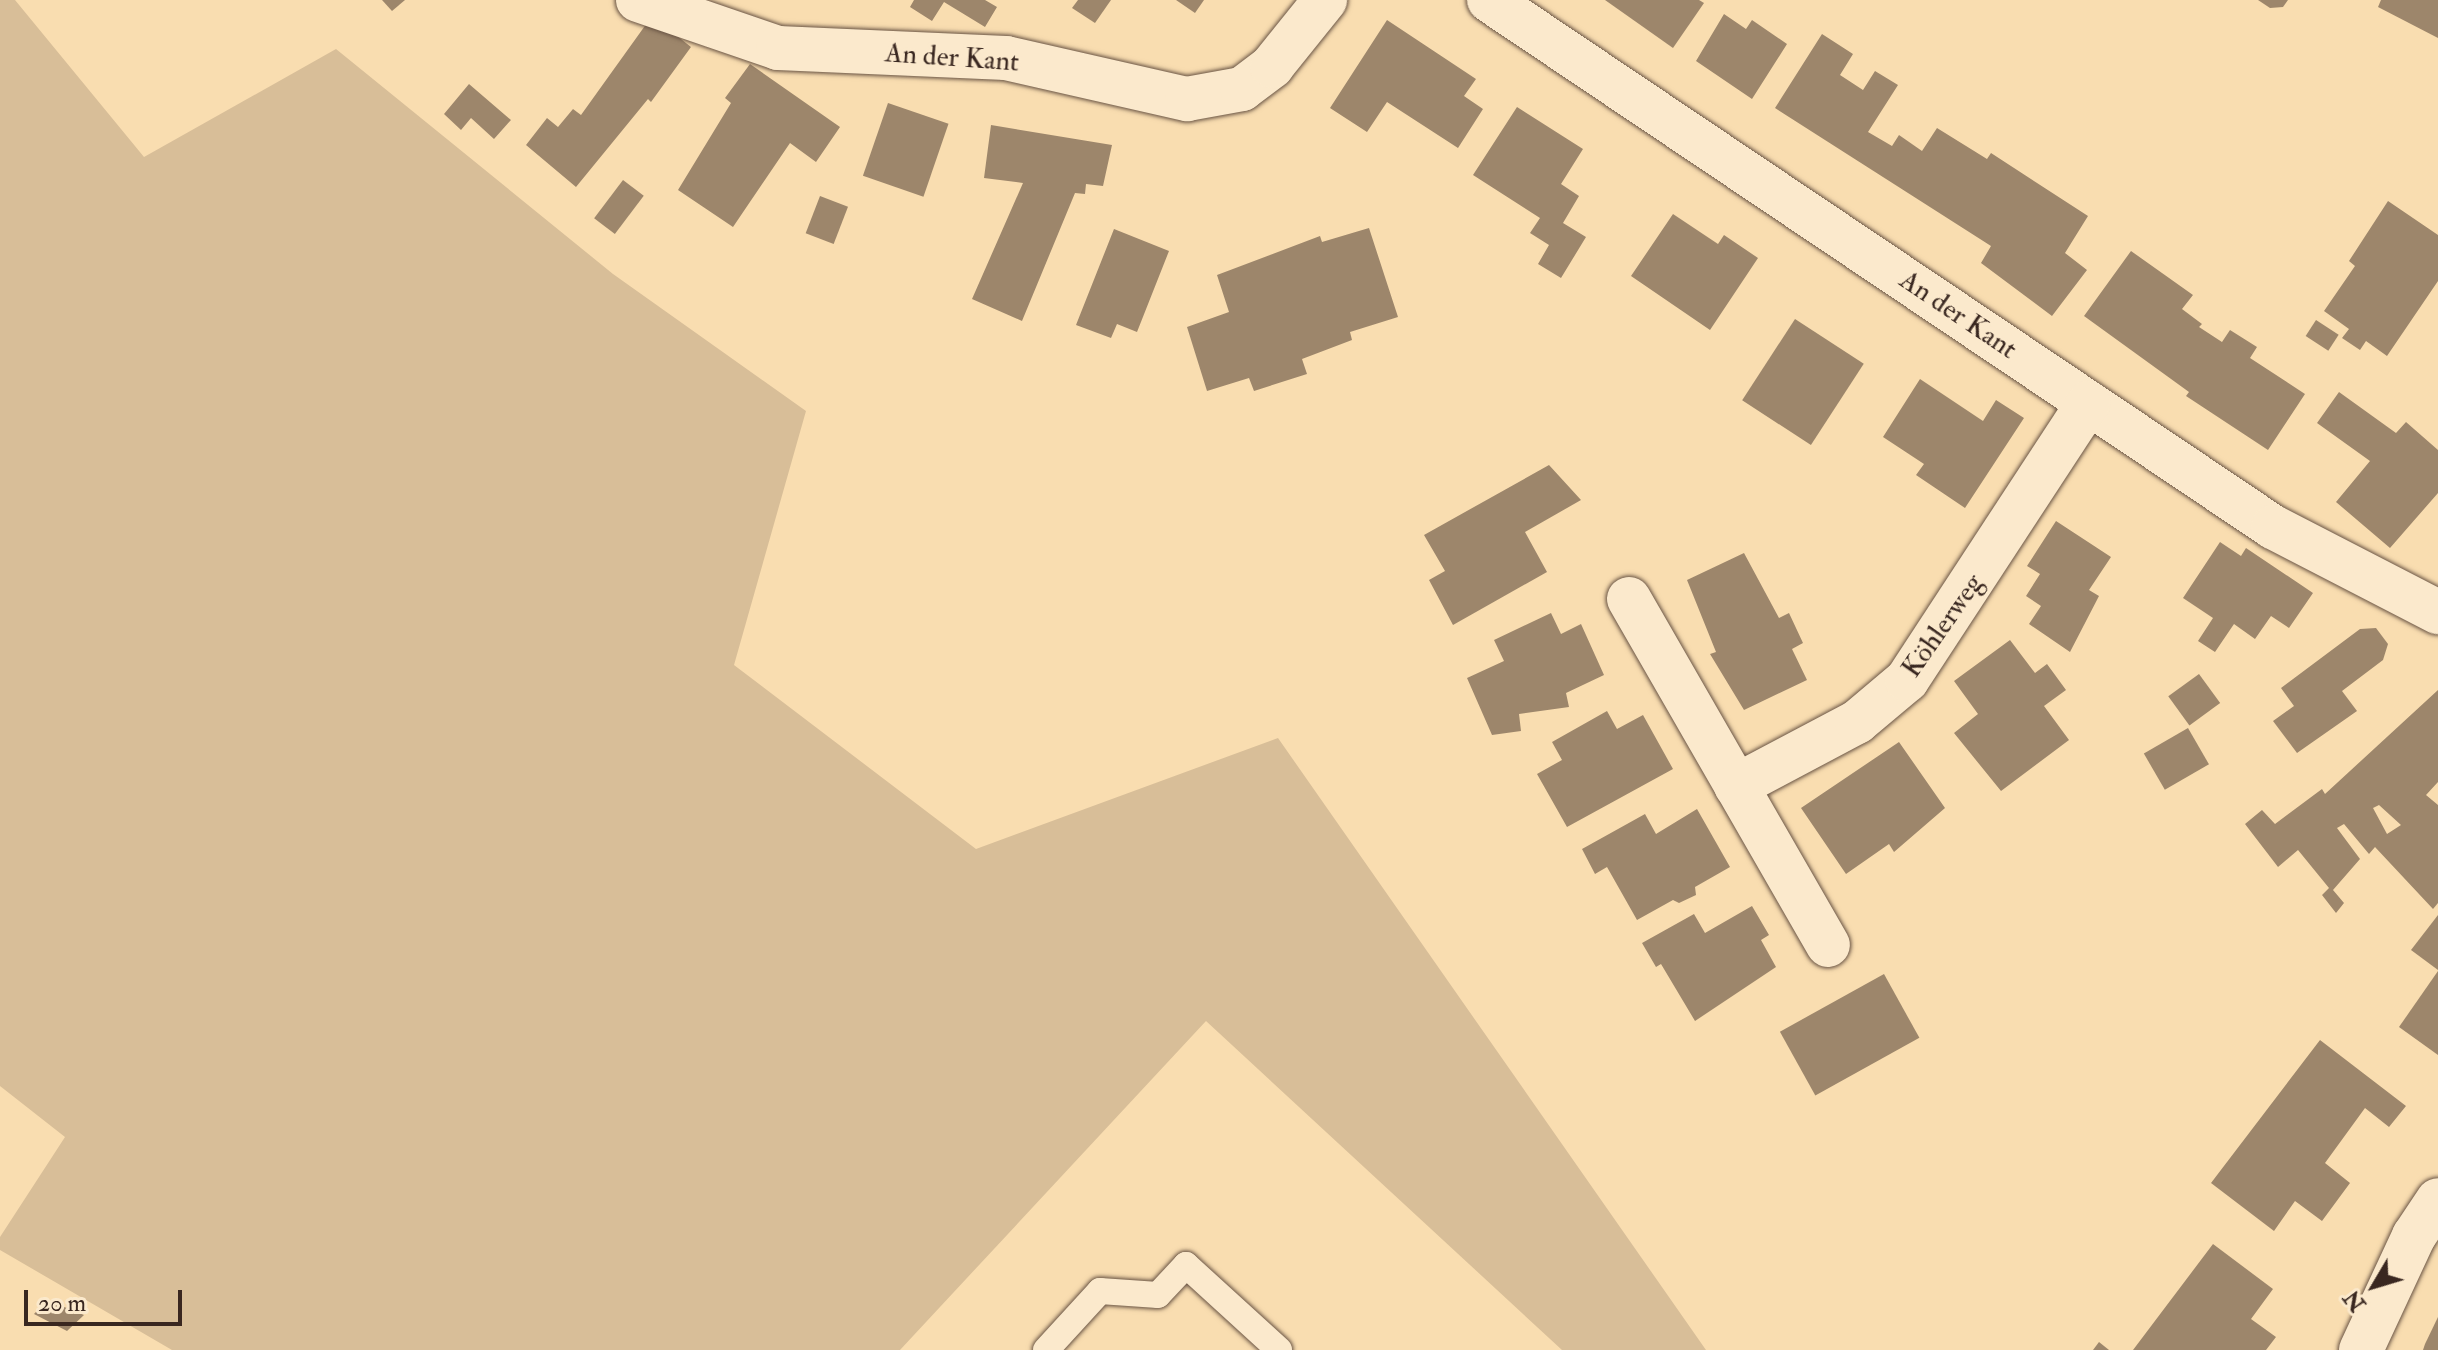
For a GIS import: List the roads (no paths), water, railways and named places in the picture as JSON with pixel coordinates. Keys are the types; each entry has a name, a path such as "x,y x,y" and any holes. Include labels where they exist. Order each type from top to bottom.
{"street":[{"name":"An der Kant","path":"638,0 778,48 1006,58 1187,99 1242,89 1272,66 1325,0"},
{"name":"An der Kant","path":"1489,0 2273,527 2438,612"},
{"name":"Köhlerweg","path":"1736,786 1857,722 1907,680 2088,403"},
{"path":"1629,599 1828,945"},
{"path":"2361,1350 2407,1249 2438,1200"}],"lane":[{"path":"1046,1350 1100,1291 1158,1295 1186,1265 1279,1350"}]}
